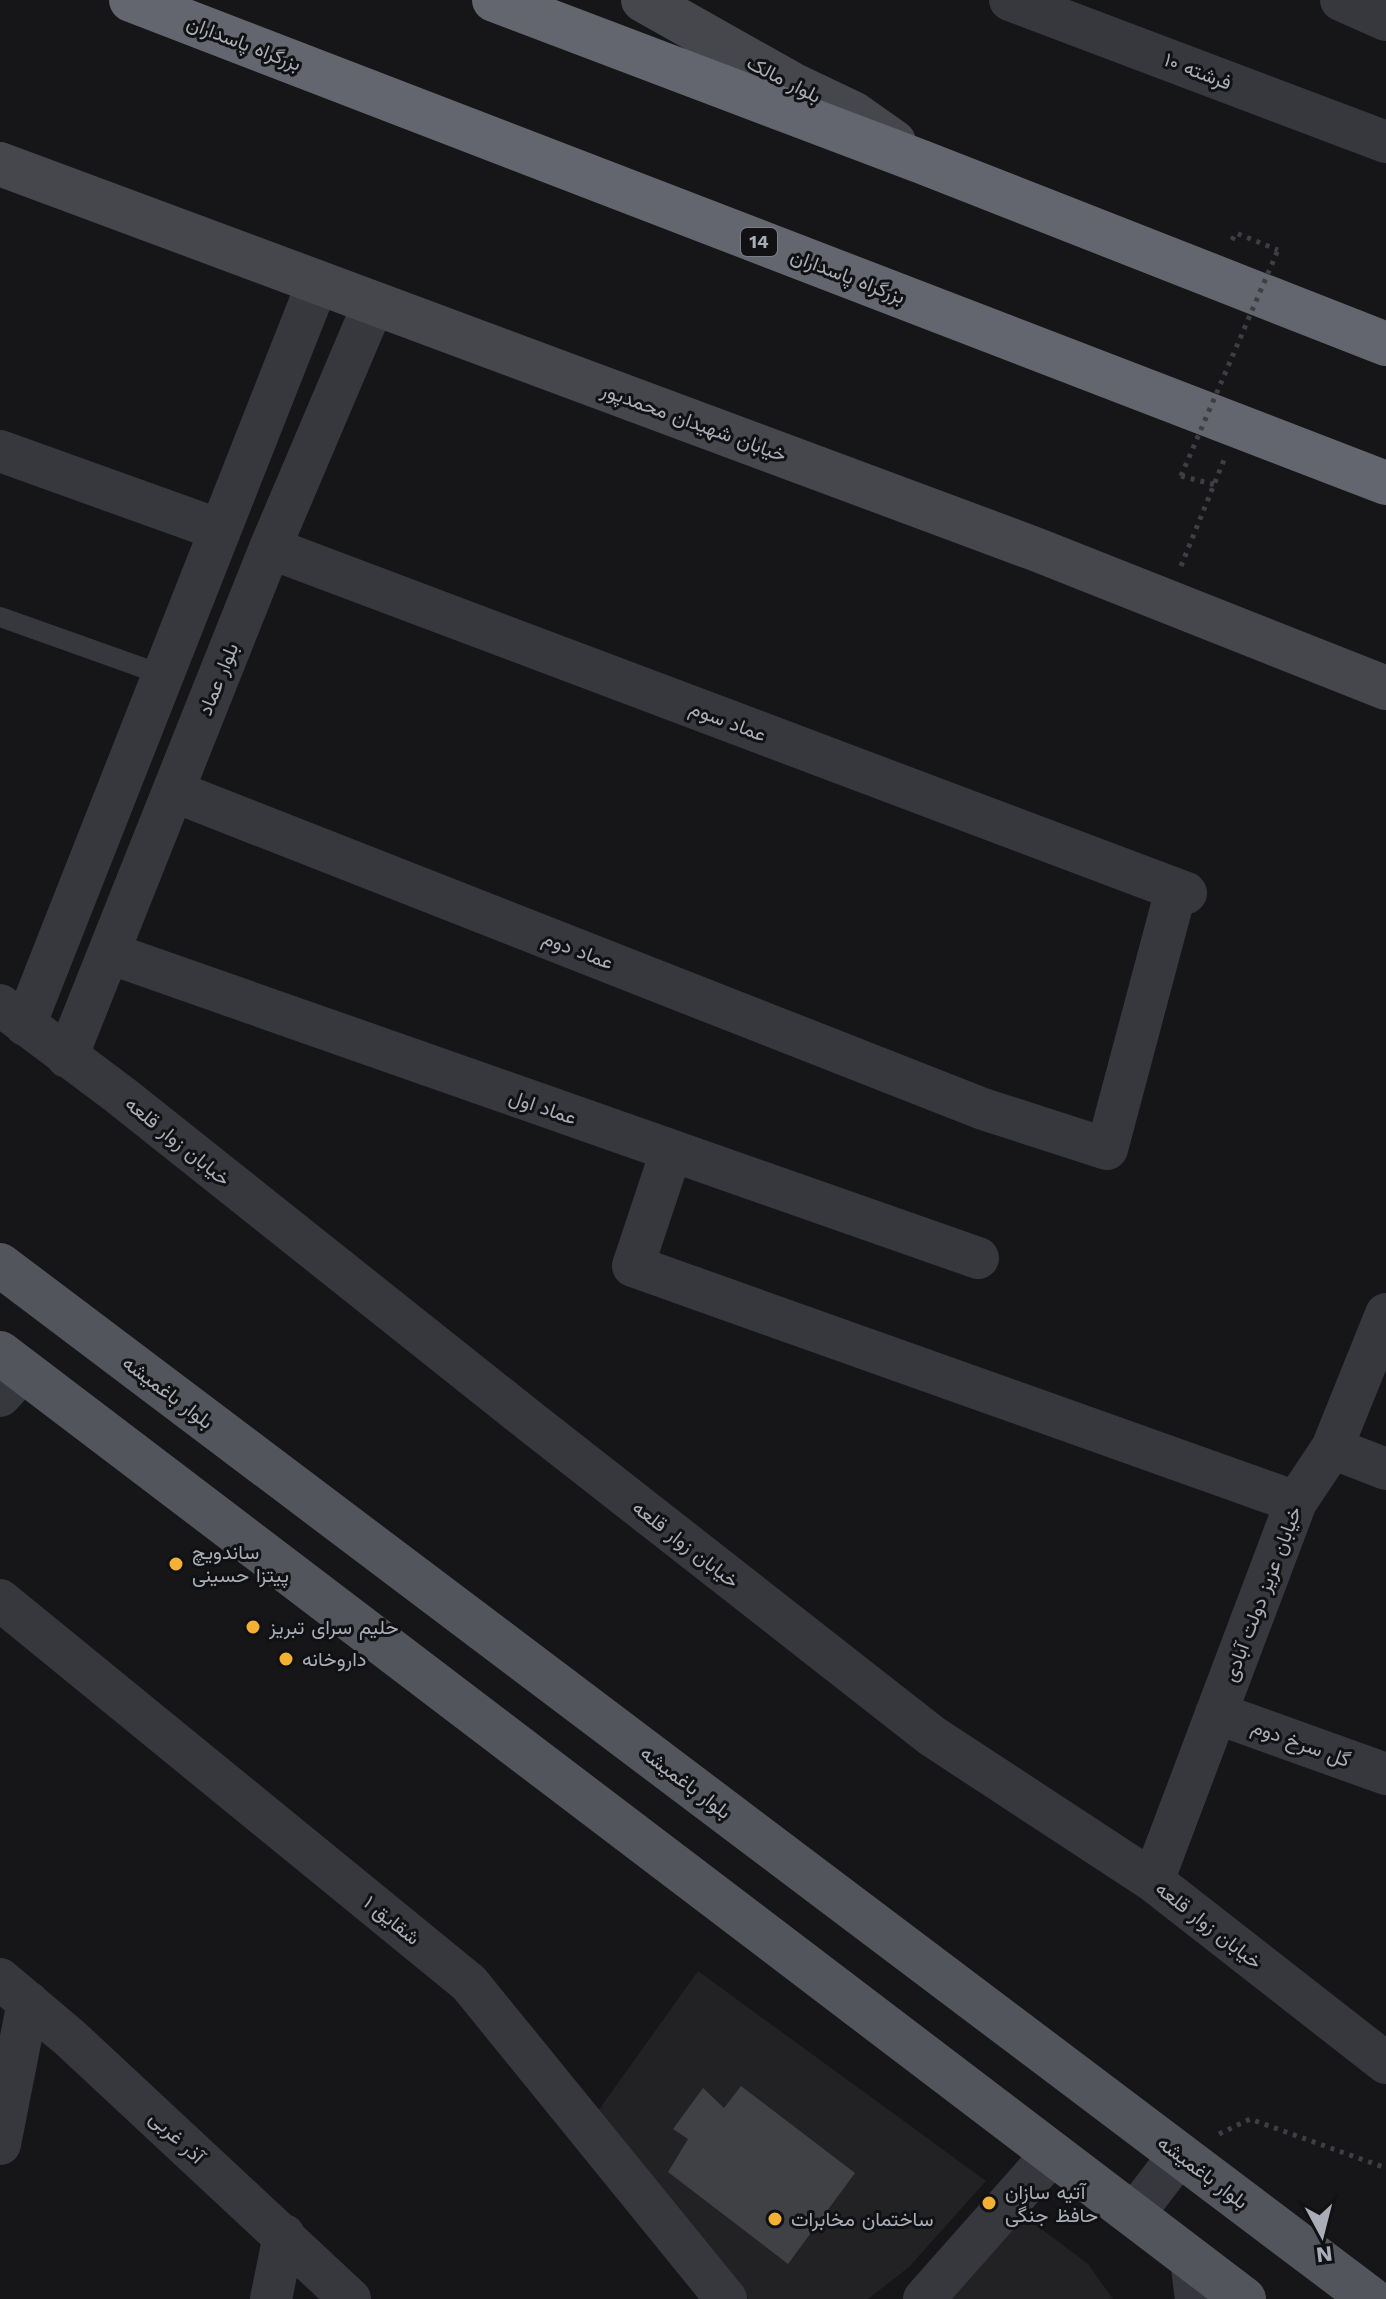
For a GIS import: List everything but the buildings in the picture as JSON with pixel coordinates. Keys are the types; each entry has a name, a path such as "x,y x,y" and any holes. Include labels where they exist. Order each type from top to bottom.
{"highway":[{"name":"بزرگراه پاسداران","path":"131,0 1386,483"},
{"path":"494,0 922,162 1386,344"}],"main road":[{"name":"بلوار باغمیشه","path":"0,1265 1371,2299"},
{"path":"8,1373 1134,2214 1194,2279 1244,2299"}],"street":[{"name":"بلوار مالک","path":"643,0 792,84 853,113 922,162"},
{"name":"فرشته ۱۰","path":"1010,0 1386,142"},
{"path":"1341,0 1386,20"},
{"name":"خیابان شهیدان محمدپور","path":"0,164 1020,544 1386,688"},
{"path":"13,1015 163,675 318,282"},
{"name":"بلوار عماد","path":"67,1057 270,548 374,303"},
{"path":"0,451 220,530"},
{"name":"عماد سوم","path":"270,548 1181,891"},
{"name":"عماد دوم","path":"173,791 983,1109 1107,1149 1181,891"},
{"name":"عماد اول","path":"109,953 978,1258"},
{"name":"خیابان زوار قلعه","path":"13,1015 120,1095 932,1736 1153,1881 1386,2063"},
{"path":"671,1152 633,1266 1296,1502"},
{"name":"خیابان عزیز دولت آبادی","path":"1153,1881 1296,1502 1332,1448 1386,1314"},
{"path":"1332,1448 1386,1469"},
{"name":"شقایق ۱","path":"0,1600 469,1983 726,2299"},
{"name":"گل سرخ دوم","path":"1216,1713 1386,1774"},
{"path":"0,2144 14,1990"},
{"name":"آذر غربی","path":"14,1990 284,2235 350,2299"},
{"path":"924,2299 1053,2153"},
{"path":"1134,2214 1180,2154"},
{"path":"271,2299 284,2235"}],"lane":[{"path":"0,617 163,675"}],"path":[{"path":"1216,485 1181,476 1278,250 1236,233"},
{"path":"1166,601 1216,485 1235,425"},
{"path":"1180,2154 1250,2119 1386,2168"}],"shaded area":[{"path":"698,1971 986,2181 909,2267 868,2299 748,2299 598,2111"},
{"path":"1019,2212 1088,2264 1113,2299 940,2299"}],"place":[{"name":"ساندویچ پیتزا حسینی","path":"176,1564"},
{"name":"حلیم سرای تبریز","path":"253,1627"},
{"name":"داروخانه","path":"286,1659"},
{"name":"آتیه سازان حافظ جنگی","path":"989,2203"},
{"name":"ساختمان مخابرات","path":"775,2219"}]}
